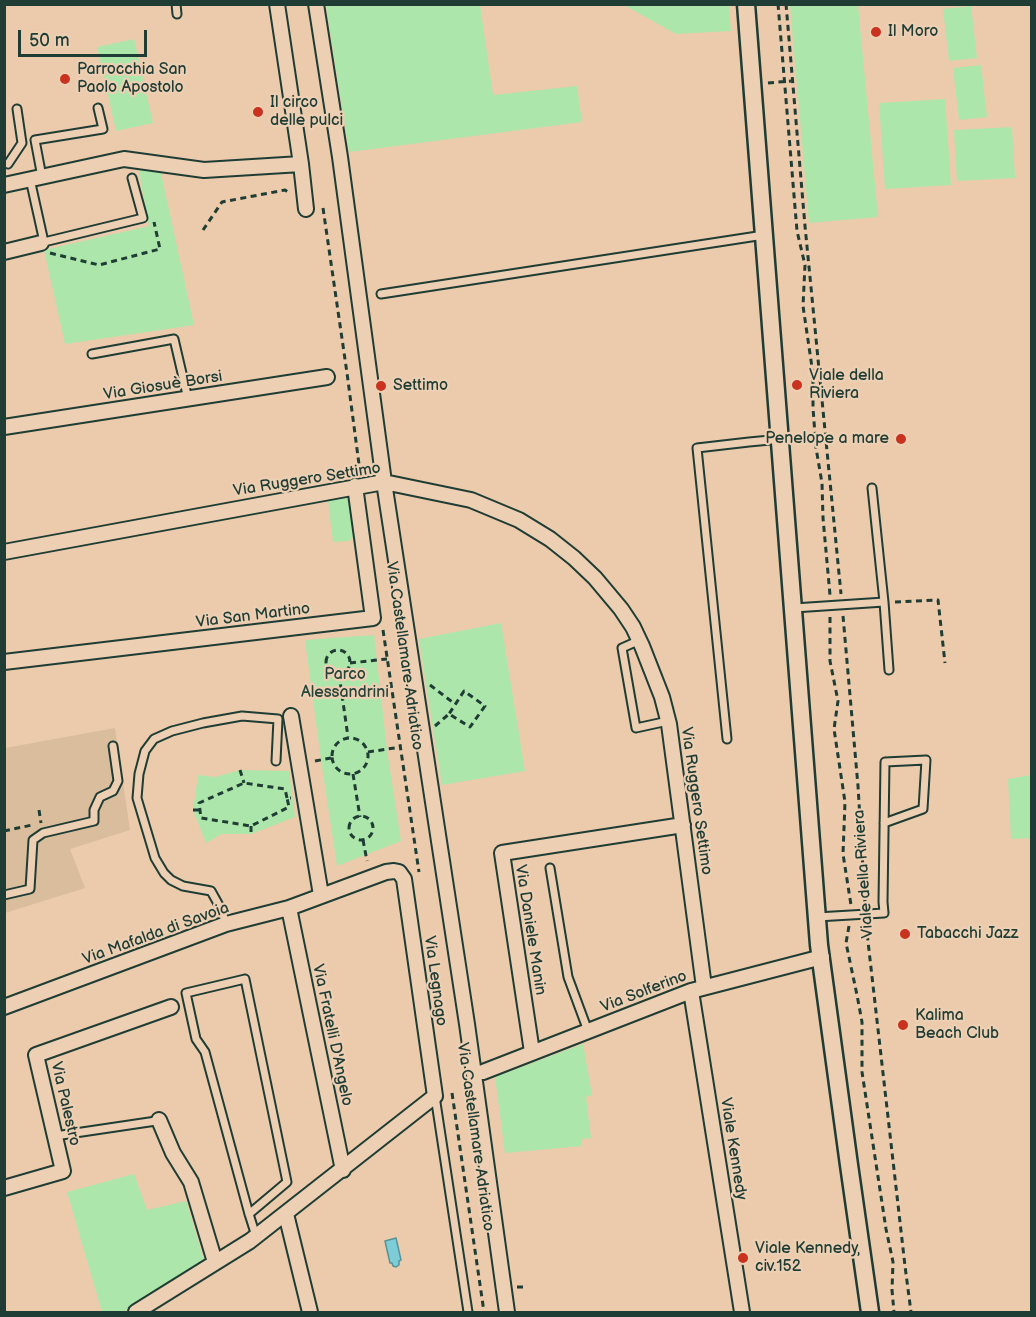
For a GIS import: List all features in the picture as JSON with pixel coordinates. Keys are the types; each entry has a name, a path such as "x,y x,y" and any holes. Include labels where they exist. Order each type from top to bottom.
{"street":[{"path":"277,4 302,164 306,206"},
{"name":"Via Castellamare Adriatico","path":"316,4 340,157 384,482 467,1024 507,1312"},
{"path":"746,4 817,917 870,1312"},
{"path":"4,184 124,159 204,171 302,164"},
{"path":"4,252 41,243"},
{"name":"Via Giosuè Borsi","path":"4,427 327,377"},
{"name":"Via Ruggero Settimo","path":"4,552 384,482 471,500 519,520 548,543 574,558 595,578 621,609 640,640 659,688 668,721 683,825 697,989"},
{"name":"Via San Martino","path":"4,662 373,618 359,486"},
{"path":"291,716 321,895"},
{"name":"Via Daniele Manin","path":"532,1052 502,853 683,825"},
{"name":"Via Mafalda di Savoia","path":"4,1007 226,924 289,908 386,872 399,872"},
{"name":"Via Legnago","path":"399,872 404,879 435,1096"},
{"name":"Via Fratelli D'Angelo","path":"289,908 343,1170"},
{"name":"Via Solferino","path":"483,1072 697,989 822,957"},
{"name":"Viale Kennedy","path":"697,989 742,1312"},
{"name":"Via Palestro","path":"4,1188 63,1171 36,1054 171,1007"},
{"path":"143,1311 286,1214 435,1096"},
{"path":"158,1120 173,1153 191,1182 215,1262"},
{"path":"286,1214 310,1312"}],"lane":[{"path":"176,4 177,14"},
{"path":"98,108 103,129 35,141 36,178 44,242 143,218 132,178"},
{"path":"8,164 22,143 17,109"},
{"path":"381,294 764,235"},
{"path":"92,354 174,339 188,399"},
{"path":"727,740 697,448 780,439"},
{"path":"872,488 889,670"},
{"path":"794,608 884,602"},
{"path":"640,640 622,648 636,728 668,721"},
{"path":"226,924 211,891 183,886 171,880 155,858 137,798 139,774 145,751 154,740 172,731 242,716 278,720 276,761"},
{"path":"4,895 30,889 33,840 43,833 94,821 94,810 100,797 113,791 118,781 113,746"},
{"path":"817,917 884,913 884,823 885,762 926,760 923,809 884,823"},
{"path":"550,868 568,977 588,1030"},
{"path":"249,1214 287,1182 245,979 186,993 196,1040 205,1052 249,1214 256,1236"},
{"path":"435,1096 468,1312"},
{"path":"55,1136 158,1120"}],"path":[{"path":"778,4 797,231 805,265 803,306 813,374 816,448 822,483 823,518 830,582 830,661 838,701 834,729 845,802 843,854 851,915"},
{"name":"Viale della Riviera","path":"786,4 858,786 866,914 911,1312"},
{"path":"766,84 792,81"},
{"path":"203,230 222,202 285,190 306,206"},
{"path":"322,205 347,373 359,486"},
{"path":"884,602 938,600 945,663"},
{"name":"Via Castellamare Adriatico","path":"382,624 419,875"},
{"path":"337,650 345,652 350,663 346,670 339,674 331,672 326,666 326,658 330,652 337,650"},
{"path":"350,663 387,658"},
{"path":"339,674 348,737"},
{"path":"431,694 429,684 455,704"},
{"path":"425,746 431,730 449,714 464,691 485,706 470,727 449,714"},
{"path":"348,737 363,743 368,752 366,764 353,774 336,769 331,758 331,752 337,742 348,737"},
{"path":"368,752 401,747"},
{"path":"315,761 331,758"},
{"path":"240,770 244,783"},
{"path":"353,774 360,817"},
{"path":"244,783 285,789 289,807 251,826 201,818 199,803 244,783"},
{"path":"287,798 293,798"},
{"path":"4,831 41,824 39,810"},
{"path":"193,810 200,810"},
{"path":"360,817 368,818 374,829 370,837 363,840 355,838 349,829 351,821 360,817"},
{"path":"251,826 251,834"},
{"path":"363,840 368,861"},
{"name":"Viale della Riviera","path":"851,915 846,943 862,1022 862,1072 893,1262 894,1312"},
{"name":"Via Castellamare Adriatico","path":"451,1088 484,1312"}],"shaded area":[{"path":"115,728 130,830 70,849 85,888 5,913 5,748"}],"green space":[{"path":"326,5 480,5 493,95 577,86 582,122 349,152"},
{"path":"624,5 729,5 731,31 676,34"},
{"path":"790,5 858,5 878,217 809,223"},
{"path":"971,6 977,58 949,61 943,9"},
{"path":"134,39 153,123 116,131 97,47"},
{"path":"981,65 987,117 959,120 953,68"},
{"path":"945,99 951,185 885,189 879,103"},
{"path":"1012,127 1015,178 957,181 954,130"},
{"path":"138,166 161,173 194,325 65,344 44,250 149,226"},
{"path":"345,498 350,500 356,535 349,541 333,542 328,501"},
{"path":"501,623 525,771 442,785 419,639"},
{"name":"Parco Alessandrini","path":"374,635 387,750 401,841 337,866 305,640"},
{"path":"240,770 289,771 295,817 251,834 222,834 206,843 193,810 198,775 215,777"},
{"path":"1031,775 1031,838 1011,839 1008,779"},
{"path":"583,1044 592,1095 586,1097 591,1138 582,1139 582,1146 505,1153 495,1077"},
{"path":"134,1174 147,1210 186,1201 205,1264 123,1312 102,1312 67,1192"}],"water":[{"path":"396,1238 401,1260 396,1267 390,1263 385,1241"}],"place":[{"name":"Il Moro","path":"876,32"},
{"name":"Parrocchia San Paolo Apostolo","path":"65,79"},
{"name":"Il circo delle pulci","path":"258,112"},
{"name":"Viale della Riviera","path":"797,385"},
{"name":"Settimo","path":"381,386"},
{"name":"Penelope a mare","path":"901,439"},
{"name":"Tabacchi Jazz","path":"905,934"},
{"name":"Kalima Beach Club","path":"903,1025"},
{"name":"Viale Kennedy, civ.152","path":"743,1258"}]}
